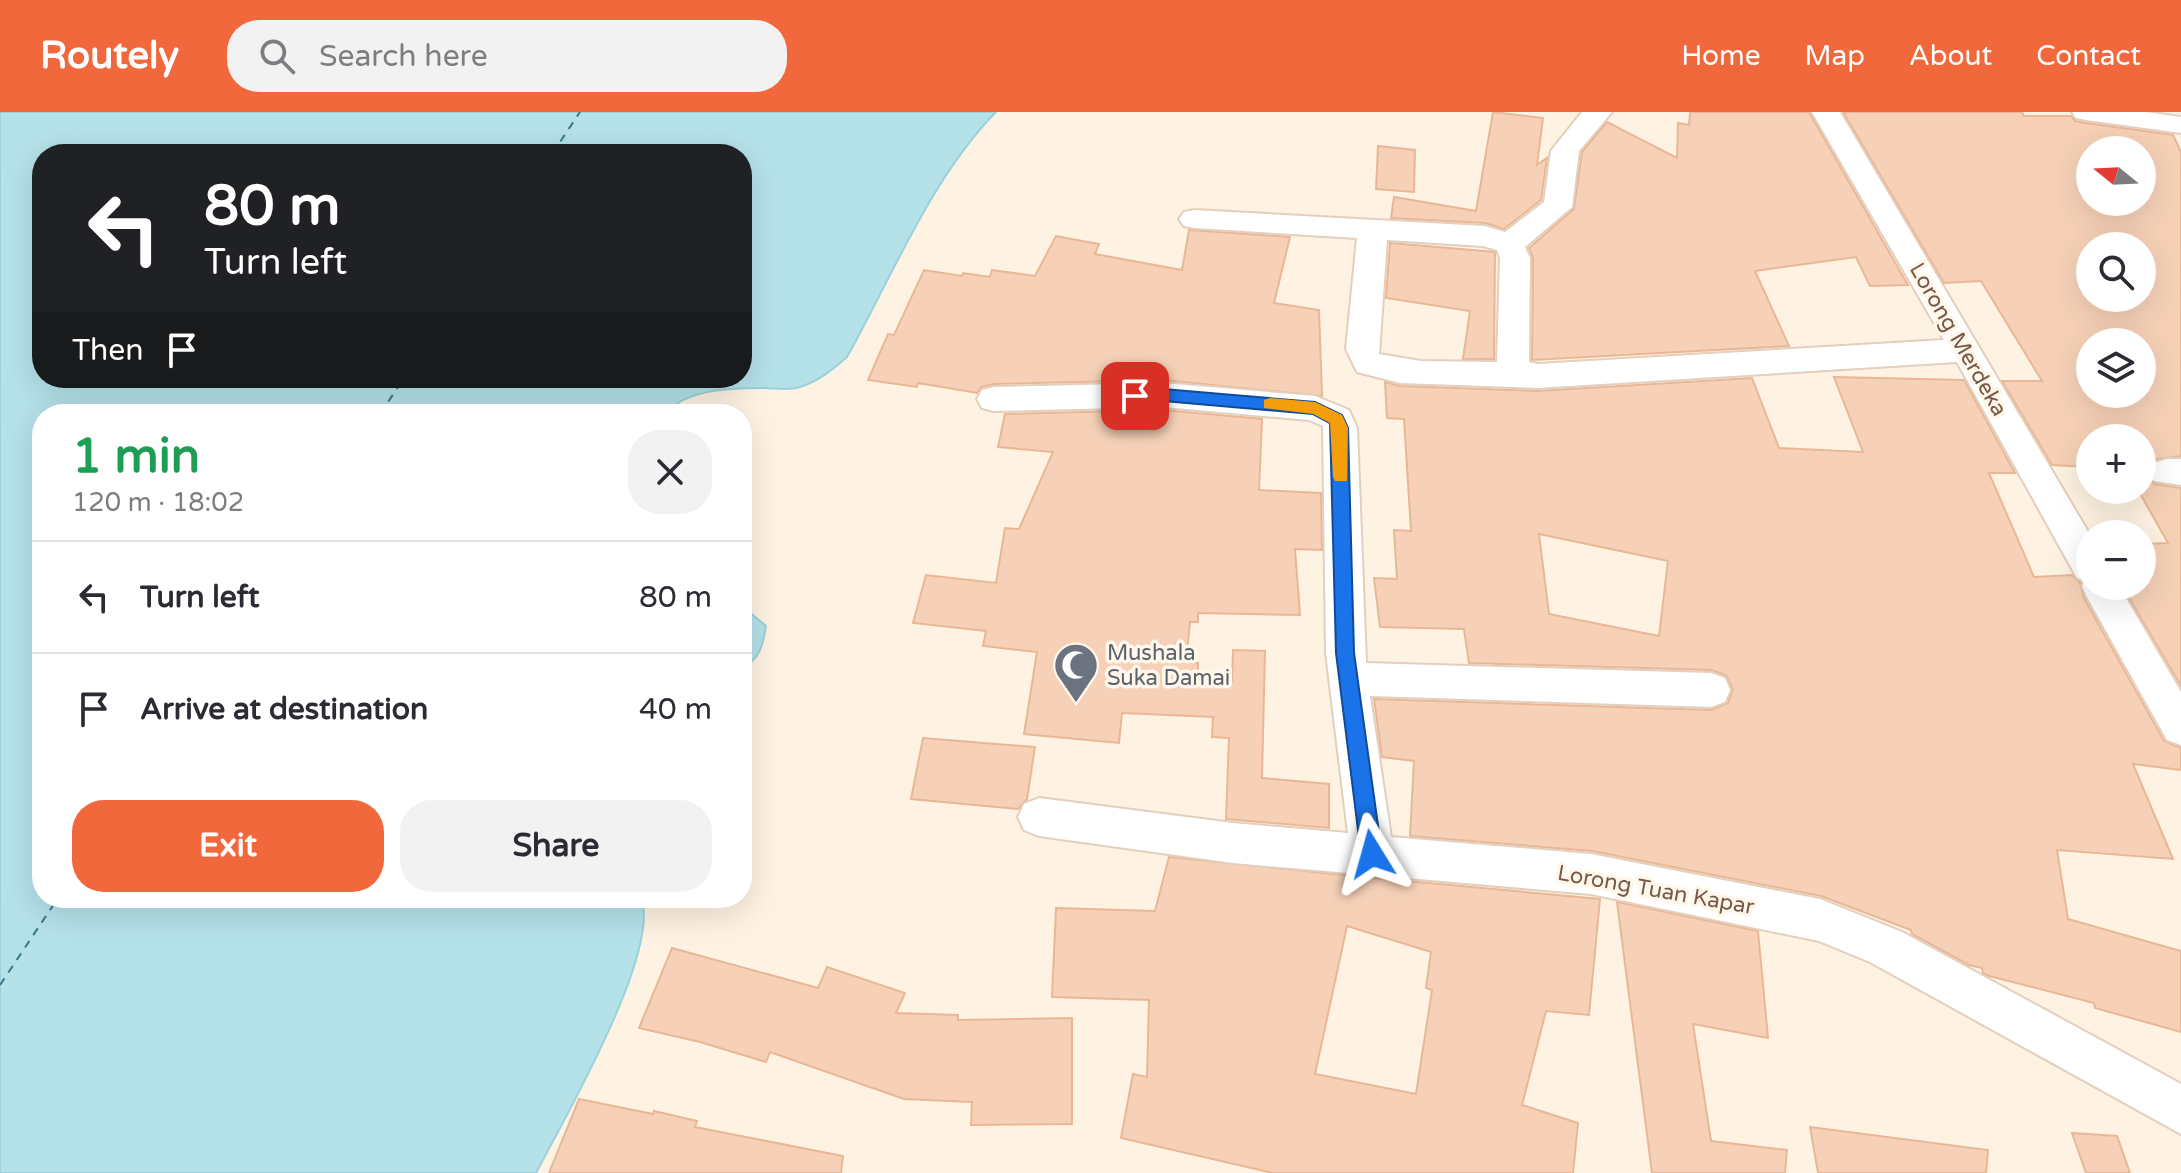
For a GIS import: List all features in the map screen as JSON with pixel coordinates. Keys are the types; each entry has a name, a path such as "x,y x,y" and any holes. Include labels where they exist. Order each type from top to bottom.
{"street":[{"path":"1509,244 1557,207 1561,198 1563,156 1598,112"},
{"name":"Lorong Merdeka","path":"1826,112 2076,543"},
{"path":"2086,112 2181,125"},
{"path":"1194,219 1485,236 1509,244 1515,258 1513,362 1527,374"},
{"path":"1373,228 1362,349 1363,358 1369,364 1405,371 1538,376 1966,350"},
{"path":"994,399 1163,395 1315,408 1337,419 1340,428 1348,679 1372,854"},
{"path":"2108,600 2181,728"},
{"path":"1348,679 1711,690"},
{"name":"Lorong Tuan Kapar","path":"1039,817 1233,843 1591,874 1820,920 1886,947 2181,1110"}],"water":[{"path":"0,112 996,112 973,138 932,197 847,357 831,371 800,387 710,392 677,404 32,404 32,908 642,908 644,923 624,994 587,1077 536,1173 0,1173"},
{"path":"752,614 766,626 760,651 753,660"}],"building":[{"path":"1493,112 1543,118 1537,165 1547,158 1541,200 1504,229 1485,223 1391,218 1394,197 1476,211"},
{"path":"1690,112 1809,112 1908,285 1870,286 1856,257 1755,271 1789,346 1532,360 1533,258 1529,248 1574,209 1582,152 1607,122 1677,158 1678,123 1689,125"},
{"path":"1843,112 2022,112 2024,116 2071,116 2075,121 2173,135 2181,152 2181,456 2156,460 2156,424 2076,424 2076,466 2052,465 2002,381 2042,381 1981,281 1944,283"},
{"path":"1378,146 1415,150 1414,192 1376,189"},
{"path":"1189,230 1290,237 1274,303 1319,310 1322,396 1163,380 994,384 981,387 977,393 918,383 917,387 868,380 888,334 894,335 924,270 962,276 963,273 990,277 992,270 1035,276 1056,236 1099,244 1095,254 1182,270"},
{"path":"1390,243 1495,252 1494,359 1463,359 1470,311 1386,298"},
{"path":"1834,377 1964,380 2015,473 1989,473 2034,577 2072,575 2076,579 2076,600 2085,600 2164,741 2181,748 2181,770 2133,764 2173,859 2057,850 2068,919 2181,951 2181,1032 2095,1008 2094,1003 1989,976 1983,973 1982,968 1969,965 1912,934 1911,930 1821,896 1592,851 1410,836 1414,761 1382,757 1374,699 1711,710 1728,703 1733,689 1726,675 1711,670 1469,663 1464,629 1380,627 1374,578 1397,579 1394,530 1411,531 1404,419 1387,418 1385,382 1400,386 1538,391 1752,378 1779,448 1863,452","holes":["1539,534 1668,561 1659,636 1549,614"]},
{"path":"1163,410 1262,419 1259,490 1321,493 1322,550 1295,549 1300,615 1198,613 1198,622 1190,622 1186,662 1198,663 1198,679 1232,681 1233,650 1265,651 1262,778 1329,784 1329,828 1226,819 1229,738 1212,737 1213,717 1122,713 1119,743 1024,734 1037,652 983,646 986,631 913,623 926,575 996,583 1005,528 1019,529 1053,452 998,447 1005,414"},
{"path":"2156,484 2181,488 2181,686 2130,600 2156,600 2156,543 2168,543 2146,504 2156,504"},
{"path":"923,738 1035,747 1027,799 1018,809 911,799"},
{"path":"1169,857 1383,879 1407,886 1407,881 1600,899 1589,1015 1546,1011 1522,1105 1578,1123 1573,1173 1273,1173 1121,1138 1133,1074 1147,1077 1149,1000 1052,997 1056,908 1155,911","holes":["1347,926 1431,952 1426,988 1432,990 1416,1094 1315,1074"]},
{"path":"1617,902 1758,931 1768,1038 1693,1024 1711,1141 1787,1150 1785,1173 1652,1173"},
{"path":"672,948 818,988 827,967 905,993 896,1013 958,1015 958,1020 1072,1018 1072,1124 971,1125 972,1102 904,1099 770,1052 766,1062 639,1028"},
{"path":"579,1099 653,1114 654,1111 697,1121 695,1127 843,1156 841,1173 549,1173"},
{"path":"1810,1127 1988,1150 1986,1173 1818,1173"},
{"path":"2072,1133 2117,1136 2130,1173 2086,1173"}],"ferry route":[{"path":"559,144 580,112"},
{"path":"387,404 397,388"},
{"path":"0,985 51,908"}],"slow traffic":[{"path":"1270,404 1315,408 1327,411 1337,419 1341,477"}],"place":[{"name":"Mushala Suka Damai","path":"1076,704"}],"route":[{"path":"1135,396 1163,395 1315,408 1327,411 1337,419 1340,428 1345,653 1372,854"}]}
